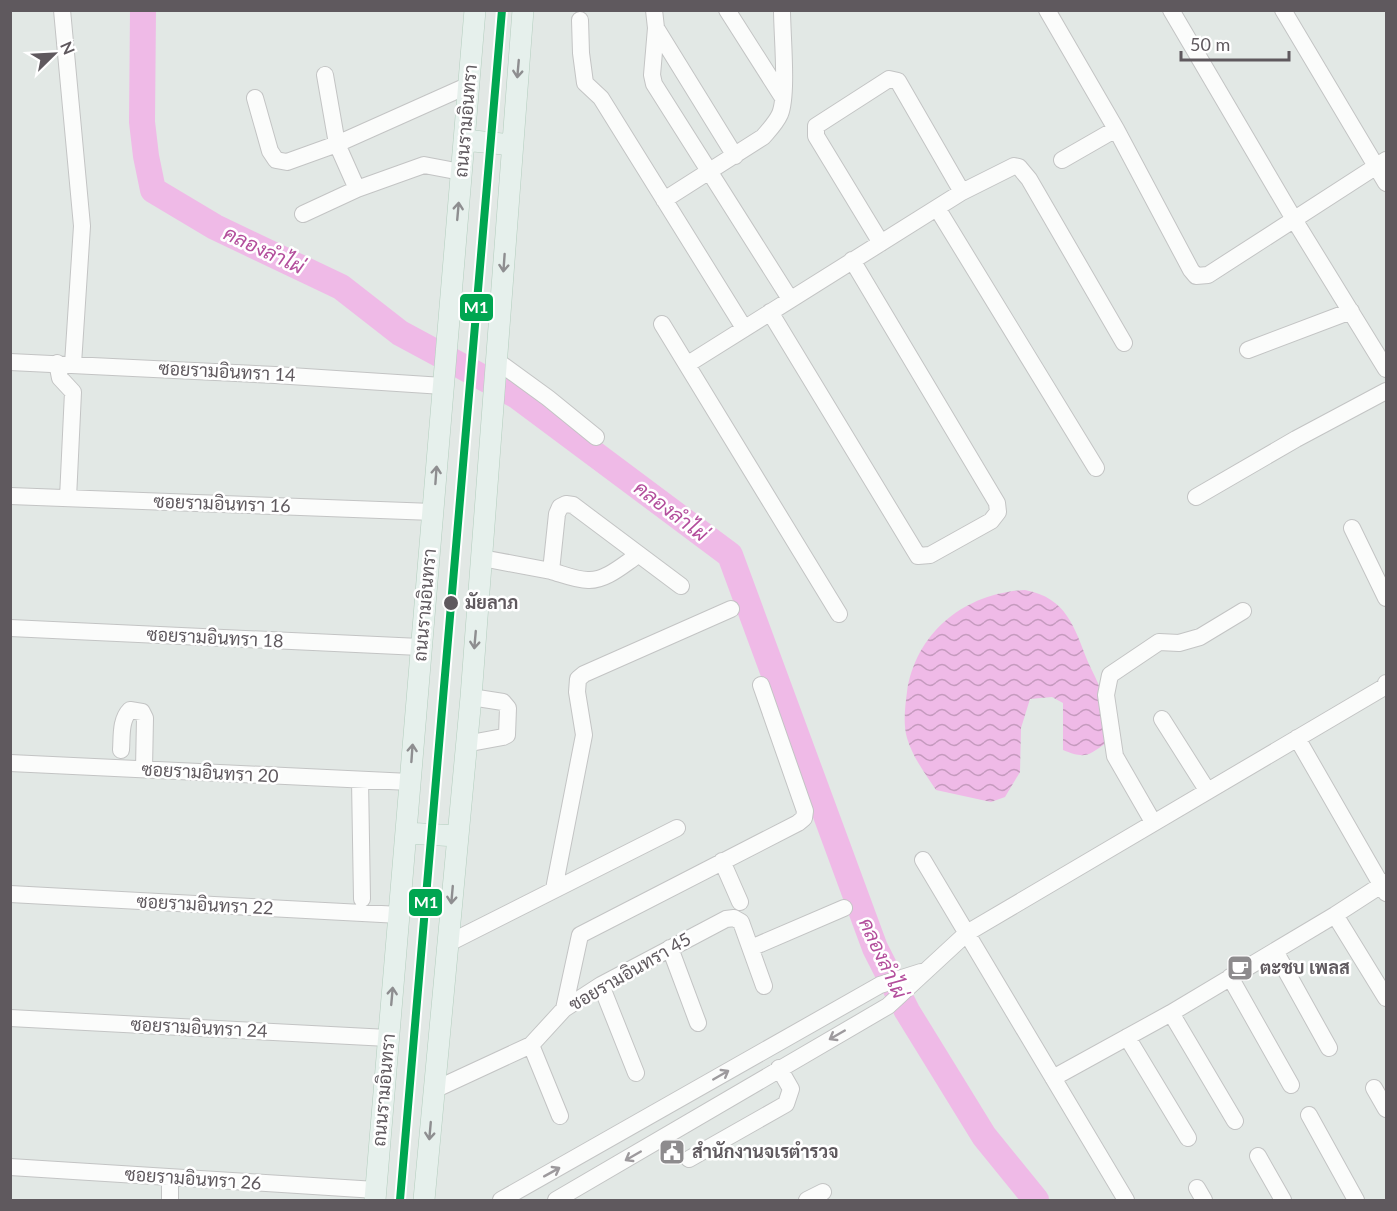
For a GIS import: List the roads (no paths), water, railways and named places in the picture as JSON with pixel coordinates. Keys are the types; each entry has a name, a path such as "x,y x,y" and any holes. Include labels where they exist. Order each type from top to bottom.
{"main road":[{"name":"ถนนรามอินทรา","path":"375,1195 475,10"},
{"path":"424,1200 471,697 523,10"},
{"path":"464,140 512,145"},
{"path":"406,832 457,836"}],"street":[{"path":"62,10 82,226 65,364 60,378 73,392 68,498"},
{"path":"727,10 784,99"},
{"path":"664,200 763,137 780,114 784,99 782,10"},
{"path":"1047,10 1116,129 1196,276 1208,275 1381,163"},
{"path":"1171,10 1386,369"},
{"path":"1283,10 1381,163 1386,183"},
{"path":"650,15 735,156"},
{"path":"650,15 654,84 790,299"},
{"path":"580,21 585,83 601,98 744,328"},
{"path":"325,75 337,144 357,189"},
{"path":"881,243 816,136 816,126 888,79 898,81 962,192"},
{"path":"255,98 270,151 276,160 287,162 337,144 469,85"},
{"path":"1062,160 1116,129"},
{"path":"303,213 357,189 424,165 461,172"},
{"path":"688,364 962,192 1014,166 1019,167 1029,178 1124,343"},
{"path":"937,208 1096,468"},
{"path":"770,312 918,556 930,555 991,521 998,512 997,503 852,260"},
{"path":"1248,350 1351,311"},
{"path":"662,324 839,614"},
{"name":"ซอยรามอินทรา 14","path":"10,362 443,376"},
{"path":"497,367 548,398 596,437"},
{"path":"1196,497 1296,439 1386,391"},
{"name":"ซอยรามอินทรา 16","path":"10,496 433,512"},
{"path":"551,572 557,514 560,507 566,504 573,505 681,586"},
{"path":"1352,528 1386,598"},
{"path":"482,558 588,580 607,575 638,555"},
{"path":"554,889 584,735 577,692 578,679 584,674 731,609"},
{"path":"1153,822 1115,756 1106,695 1110,675 1160,642 1179,643 1200,637 1243,611"},
{"name":"ซอยรามอินทรา 18","path":"10,628 420,647"},
{"path":"564,1009 580,935 804,818 805,811 761,685"},
{"path":"501,1200 893,986 928,970 967,933 1386,685"},
{"path":"465,744 507,735 508,708 503,702 471,697"},
{"path":"121,750 126,714 130,710 142,712 145,718 144,769"},
{"path":"1162,718 1207,790"},
{"path":"1053,1078 1171,1013 1385,887 1297,738"},
{"name":"ซอยรามอินทรา 20","path":"10,763 410,782"},
{"path":"360,780 362,899"},
{"path":"447,944 677,828"},
{"path":"923,860 1126,1200"},
{"path":"722,861 740,902"},
{"name":"ซอยรามอินทรา 22","path":"10,894 400,915"},
{"path":"751,948 844,908"},
{"path":"1335,915 1386,998"},
{"name":"ซอยรามอินทรา 45","path":"434,1090 531,1045 564,1009 601,985 726,919 734,918 741,922 764,986"},
{"path":"670,948 698,1023"},
{"path":"1275,951 1329,1047"},
{"path":"1230,977 1291,1085"},
{"path":"601,985 636,1073"},
{"path":"556,1200 888,1006 893,986"},
{"path":"1171,1013 1235,1121"},
{"name":"ซอยรามอินทรา 24","path":"10,1018 388,1038"},
{"path":"1127,1037 1188,1138"},
{"path":"531,1045 560,1116"},
{"path":"688,1159 786,1104 791,1089 779,1068"},
{"path":"1374,1088 1386,1109"},
{"path":"1309,1115 1356,1200"},
{"path":"1258,1156 1283,1200"},
{"name":"ซอยรามอินทรา 26","path":"10,1167 375,1195"},
{"path":"170,1178 170,1200"},
{"path":"807,1200 824,1192"}],"water":[{"path":"1025,590 1051,600 1060,607 1073,626 1101,692 1106,743 1086,755 1076,755 1063,750 1063,703 1052,697 1030,699 1021,728 1020,772 1005,797 991,802 936,790 907,738 905,709 912,671 932,634 947,620 983,599"}],"waterway":[{"name":"คลองลำไผ่","path":"143,10 142,122 153,190 215,227 341,287 400,333 517,396 730,555 875,948 907,1011 984,1136 1036,1200"}],"place":[{"name":"มัยลาภ","path":"451,603"},
{"name":"ตะชบ เพลส","path":"1240,968"},
{"name":"สำนักงานจเรตำรวจ","path":"672,1152"}]}
